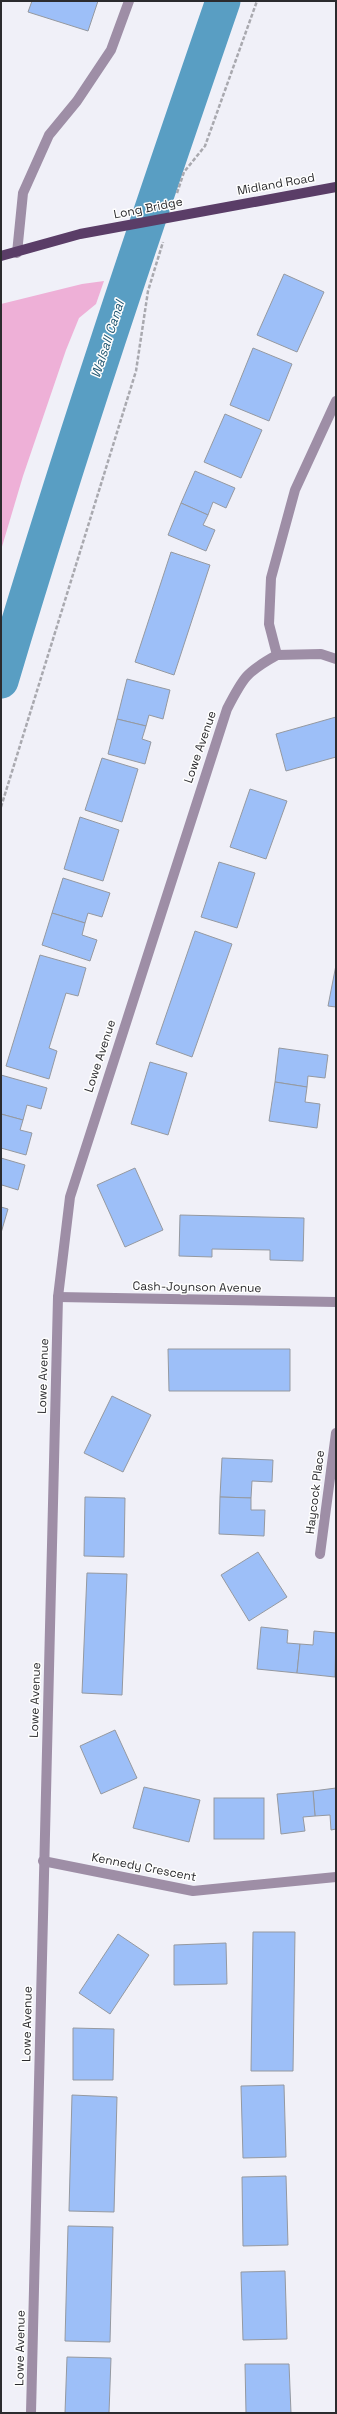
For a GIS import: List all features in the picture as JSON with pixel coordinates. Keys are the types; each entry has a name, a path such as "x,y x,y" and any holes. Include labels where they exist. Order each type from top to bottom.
{"main road":[{"name":"Midland Road","path":"221,208 336,187"},
{"name":"Long Bridge","path":"17,253 80,234 221,208"},
{"path":"1,256 17,253"}],"street":[{"path":"17,253 23,192 49,135 77,101 112,50 129,1"},
{"path":"336,401 295,490 271,578 269,624 277,655 321,654 336,658"},
{"name":"Lowe Avenue","path":"31,2413 58,1297 70,1197 209,760 227,709 243,678 259,664 277,655"},
{"name":"Cash-Joynson Avenue","path":"58,1297 336,1302"},
{"name":"Haycock Place","path":"320,1554 336,1433"},
{"name":"Kennedy Crescent","path":"44,1861 193,1892 336,1878"}],"path":[{"path":"177,194 184,172 205,146 257,1"},
{"path":"1,807 136,371 148,291 163,239"}],"shaded area":[{"path":"104,281 96,304 79,318 66,350 23,476 1,550 1,304 82,284"}],"building":[{"path":"32,1 98,1 88,31 28,12"},
{"path":"284,274 324,292 297,352 257,335"},
{"path":"253,348 292,364 269,421 230,405"},
{"path":"225,414 262,430 241,478 204,462"},
{"path":"195,471 235,488 226,508 213,502 208,515 181,503"},
{"path":"181,503 208,515 203,525 215,530 206,551 168,535"},
{"path":"171,552 210,565 174,675 135,662"},
{"path":"127,679 170,690 163,719 149,715 146,726 117,719"},
{"path":"336,717 336,757 286,771 276,734"},
{"path":"117,719 146,726 142,739 151,742 145,764 108,754"},
{"path":"102,758 138,769 122,822 85,810"},
{"path":"250,789 287,801 266,859 230,847"},
{"path":"80,817 119,830 103,881 64,869"},
{"path":"219,862 255,873 237,928 201,917"},
{"path":"63,878 110,893 102,917 88,913 85,923 52,913"},
{"path":"52,913 85,923 82,935 97,940 90,961 42,945"},
{"path":"195,931 232,944 192,1057 156,1044"},
{"path":"40,955 86,968 78,996 66,993 49,1048 57,1051 49,1079 6,1066"},
{"path":"336,965 336,1007 328,1006"},
{"path":"279,1048 328,1055 325,1078 308,1076 307,1087 275,1082"},
{"path":"150,1062 187,1073 168,1135 131,1124"},
{"path":"1,1075 47,1088 41,1109 27,1105 23,1120 1,1114"},
{"path":"275,1082 307,1087 305,1102 320,1104 317,1128 269,1121"},
{"path":"1,1114 23,1120 20,1130 32,1133 26,1155 1,1148"},
{"path":"1,1158 25,1165 18,1190 2,1185 1,1188"},
{"path":"135,1168 163,1230 125,1247 97,1185"},
{"path":"1,1207 8,1209 1,1233"},
{"path":"180,1215 304,1218 303,1261 270,1260 270,1250 212,1249 212,1257 179,1256"},
{"path":"168,1349 290,1349 290,1391 169,1391"},
{"path":"112,1396 151,1415 123,1472 84,1453"},
{"path":"222,1458 273,1460 272,1482 252,1481 251,1498 220,1497"},
{"path":"85,1497 125,1498 124,1557 84,1556"},
{"path":"220,1497 251,1498 251,1510 265,1510 264,1536 219,1534"},
{"path":"258,1552 287,1597 249,1621 221,1575"},
{"path":"87,1573 127,1574 122,1695 82,1693"},
{"path":"261,1627 288,1630 287,1643 300,1644 297,1673 257,1669"},
{"path":"314,1631 336,1633 335,1677 297,1673 300,1644 313,1645"},
{"path":"115,1730 137,1778 101,1794 80,1746"},
{"path":"144,1787 200,1800 189,1842 133,1828"},
{"path":"336,1788 336,1829 331,1830 330,1815 315,1816 313,1791"},
{"path":"313,1791 315,1816 303,1817 305,1831 281,1834 277,1794"},
{"path":"214,1798 264,1798 264,1839 214,1839"},
{"path":"253,1932 295,1932 293,2071 251,2071"},
{"path":"118,1934 149,1955 110,2014 79,1993"},
{"path":"226,1943 227,1984 174,1985 174,1945"},
{"path":"73,2028 114,2029 113,2080 73,2080"},
{"path":"284,2085 286,2157 243,2158 241,2086"},
{"path":"72,2095 117,2097 114,2212 69,2211"},
{"path":"286,2176 288,2245 243,2246 242,2177"},
{"path":"68,2226 113,2227 110,2342 65,2341"},
{"path":"285,2271 287,2339 243,2340 241,2272"},
{"path":"67,2357 111,2358 109,2413 65,2413"},
{"path":"245,2364 289,2364 291,2413 246,2413"}],"waterway":[{"name":"Walsall Canal","path":"1,681 53,510 108,340 223,1"}]}
